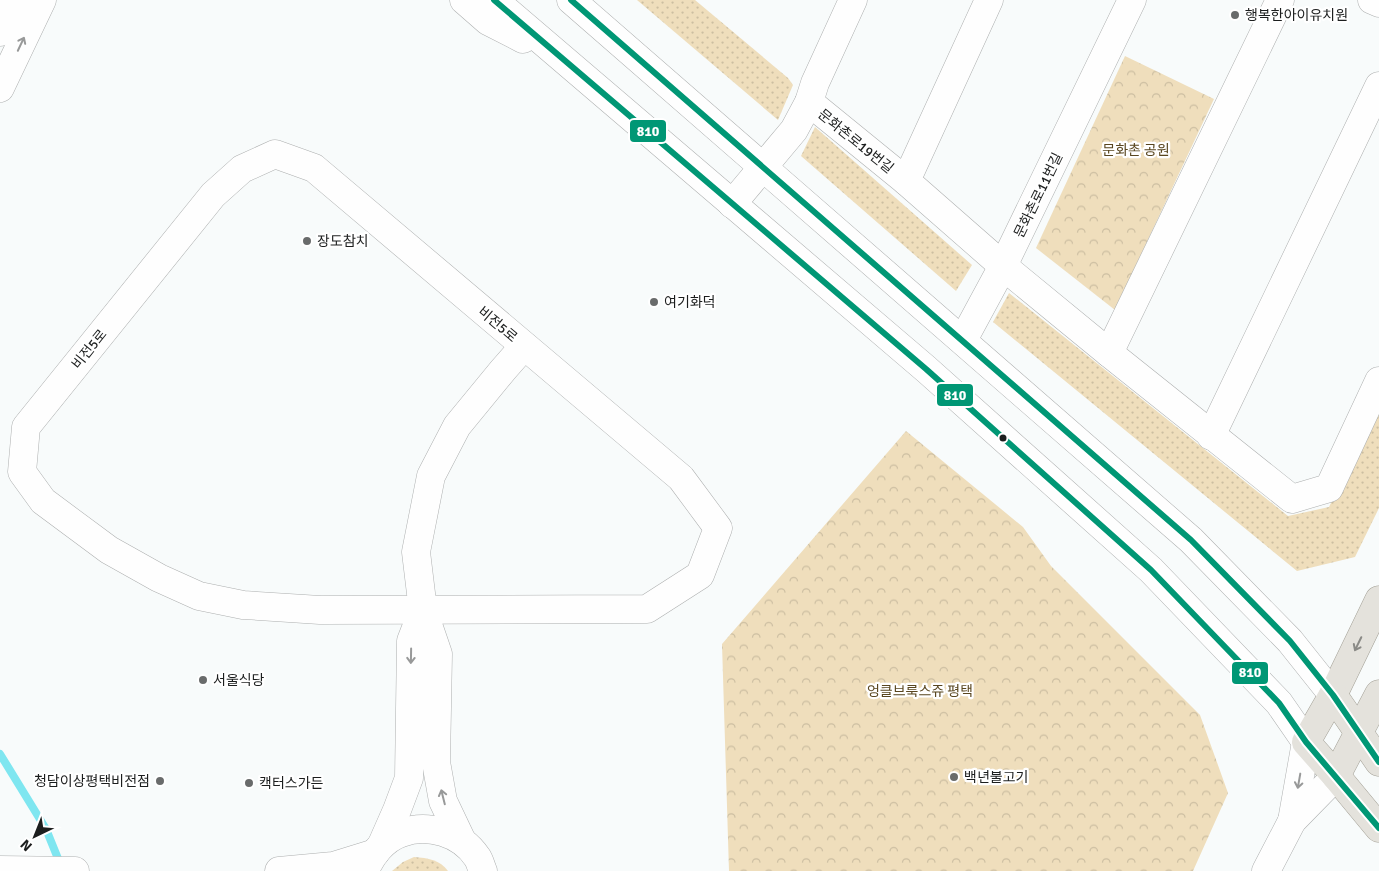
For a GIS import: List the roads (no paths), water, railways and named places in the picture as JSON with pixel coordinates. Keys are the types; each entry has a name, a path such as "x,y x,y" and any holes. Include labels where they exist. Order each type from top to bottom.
{"main road":[{"path":"1379,600 1333,695 1306,742 1379,828"},
{"path":"1336,776 1379,694"},
{"path":"1333,695 1379,762"}],"street":[{"path":"0,32 13,0"},
{"path":"0,88 42,0"},
{"path":"464,0 488,21 565,61"},
{"path":"494,0 926,369 1151,570 1279,703 1306,742 1292,820 1266,871"},
{"path":"571,0 1191,540 1290,641 1333,695"},
{"name":"문화촌로19번길","path":"853,0 809,102 906,181 989,0"},
{"name":"문화촌로11번길","path":"963,340 1003,266 1132,0"},
{"path":"1109,354 1280,0"},
{"path":"1372,0 1379,3"},
{"path":"1211,436 1379,86"},
{"path":"732,204 794,130 809,102"},
{"name":"비전5로","path":"275,154 314,168 681,478 718,528 700,574 647,609 423,610 320,610 242,605 198,596 109,550 43,501 22,472 26,427 213,195 242,169 275,154"},
{"path":"906,181 1003,266 1109,354 1292,499 1329,488 1379,381"},
{"name":"비전5로","path":"423,610 416,552 431,476 457,426 524,346"},
{"path":"374,856 398,810 409,778 411,641 423,610"},
{"path":"423,610 438,654 436,762 443,801 474,856"},
{"path":"1292,820 1336,776"},
{"path":"279,871 333,866 374,856 400,833 421,829 443,832 474,856 490,866 503,871"},
{"path":"0,870 75,871"}],"waterway":[{"path":"0,754 46,829 61,866"}],"place":[{"name":"행복한아이유치원","path":"1235,15"},
{"name":"장도참치","path":"307,241"},
{"name":"여기화덕","path":"654,302"},
{"name":"서울식당","path":"203,680"},
{"name":"백년불고기","path":"954,777"},
{"name":"청담이상평택비전점","path":"160,781"},
{"name":"캑터스가든","path":"249,783"}],"park label":[{"name":"문화촌 공원","path":"1136,150"},
{"name":"엉클브룩스쥬 평택","path":"920,691"}]}
